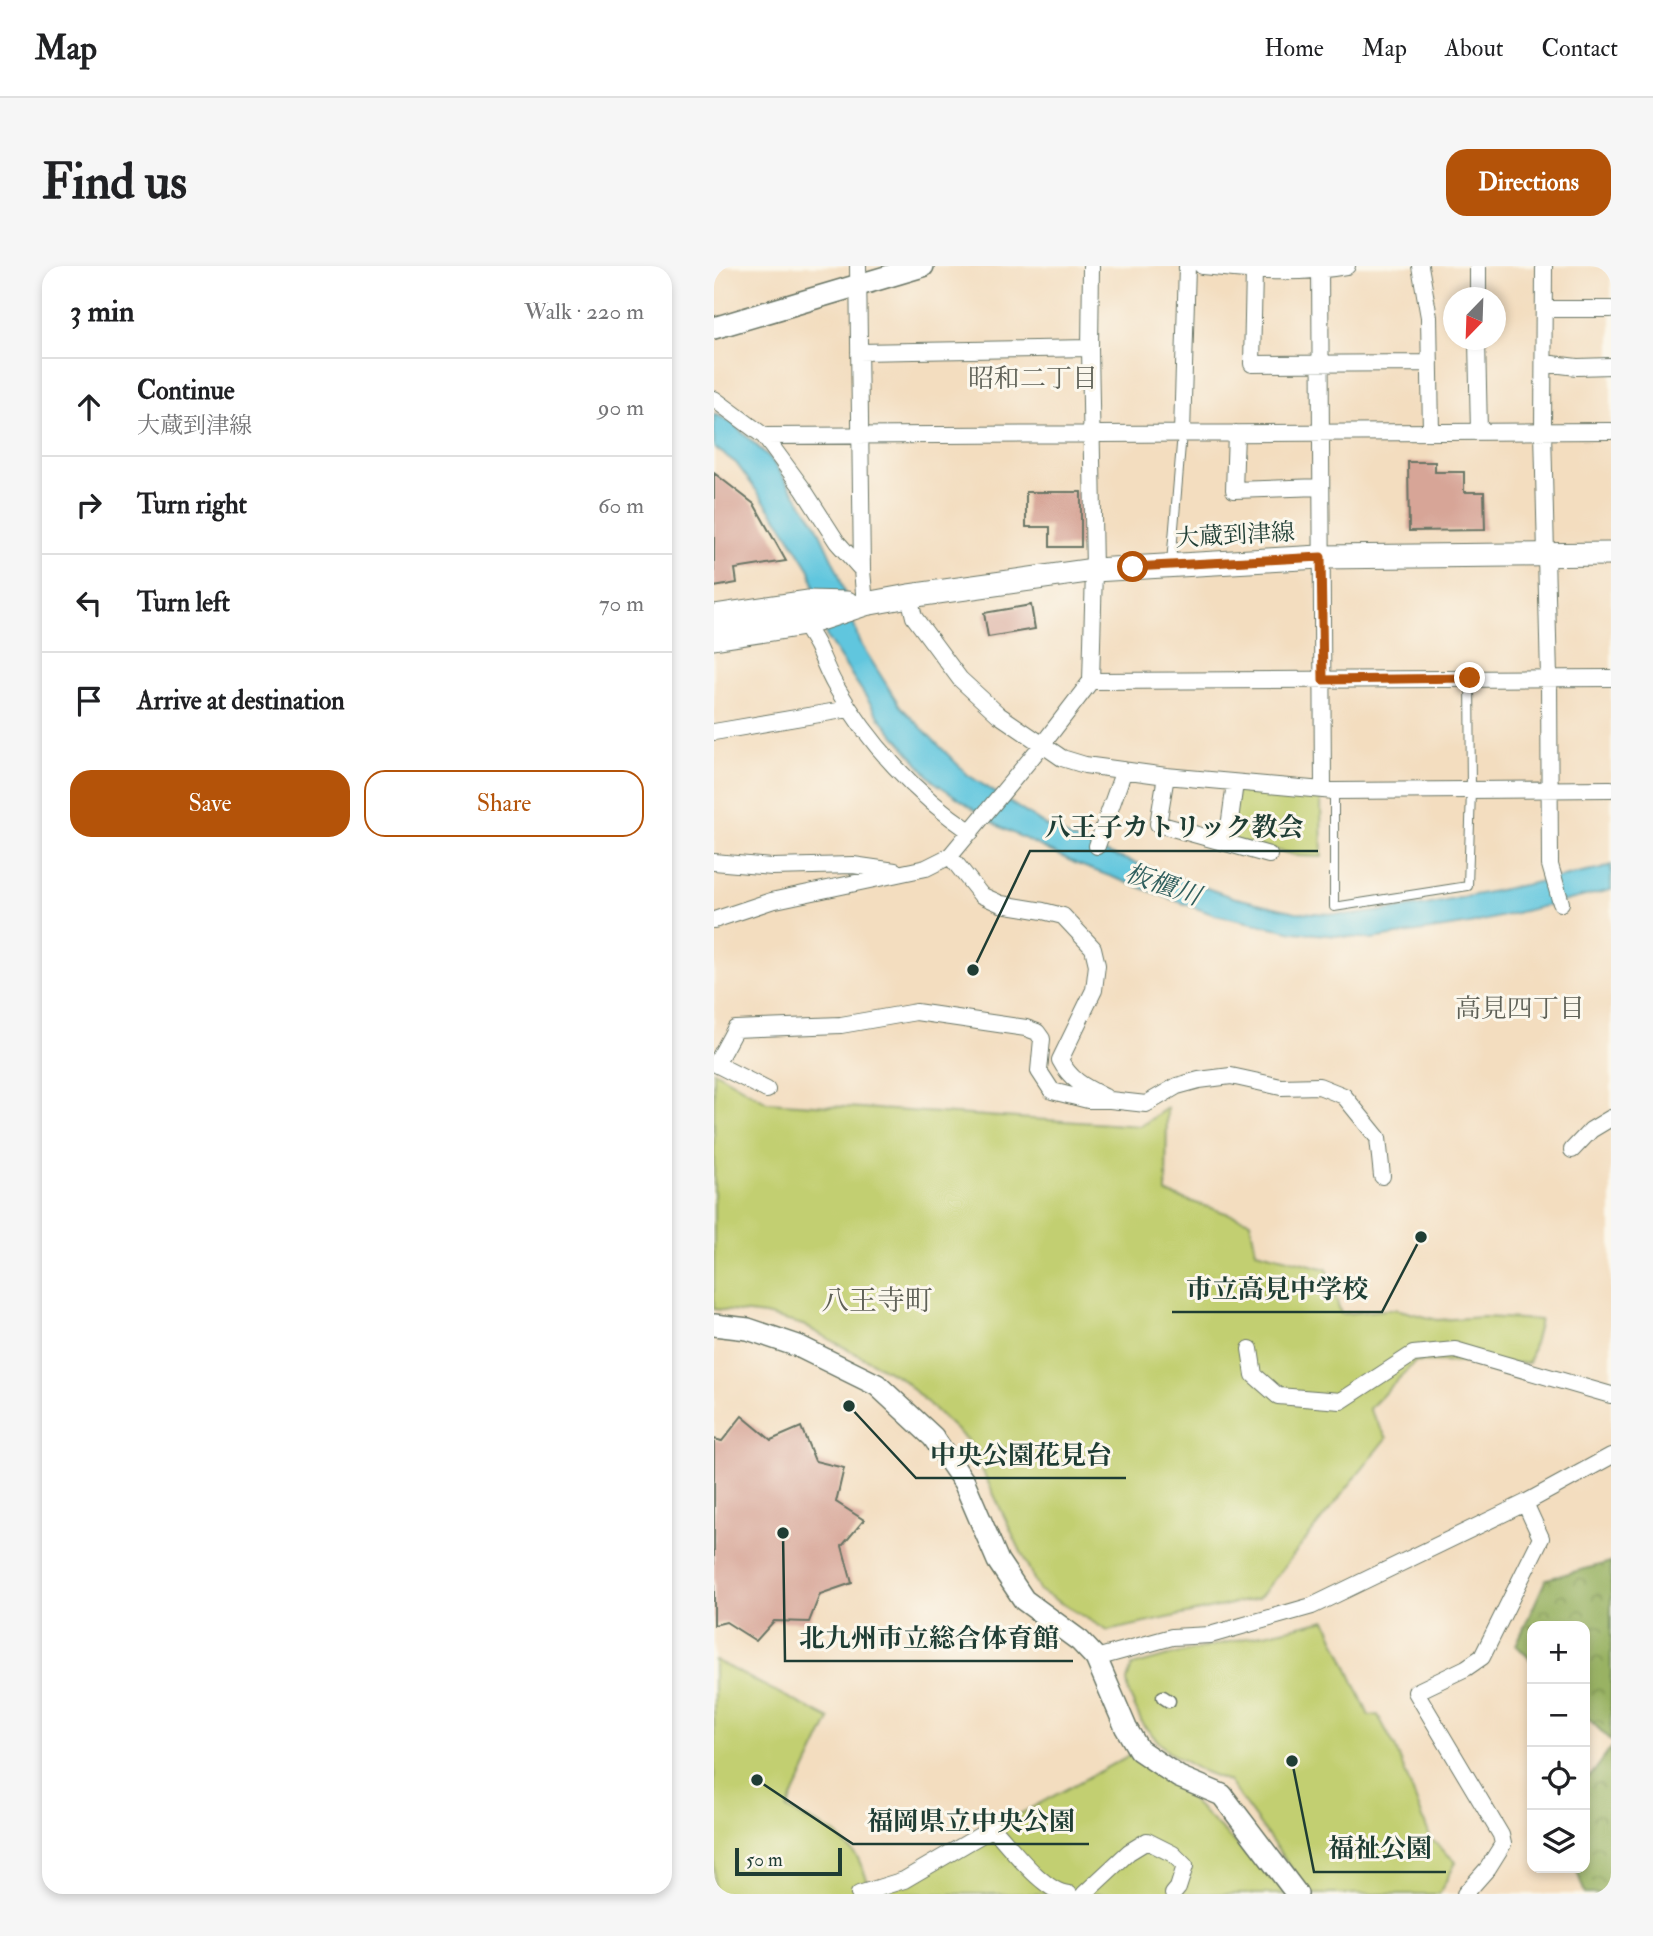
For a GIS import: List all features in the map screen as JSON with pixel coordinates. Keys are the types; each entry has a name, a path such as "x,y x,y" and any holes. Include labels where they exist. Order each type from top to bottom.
{"main road":[{"name":"大蔵到津線","path":"714,616 805,613 1094,570 1321,557 1611,554"},
{"name":"大蔵到津線","path":"714,638 805,613"}],"street":[{"path":"714,328 858,275 923,266"},
{"path":"714,920 771,901 926,868 950,856 1091,681 1094,570 1091,266"},
{"path":"1182,433 1187,266"},
{"path":"1202,266 1254,271 1347,266"},
{"path":"1420,266 1429,317 1431,432"},
{"path":"1478,266 1478,287"},
{"path":"1544,266 1543,431 1550,865 1561,903"},
{"path":"1320,269 1323,680 1329,790"},
{"path":"1254,271 1252,364 1430,363"},
{"path":"858,275 862,570 865,604"},
{"path":"1545,309 1611,309"},
{"path":"859,352 1090,348"},
{"path":"1477,350 1479,432"},
{"path":"1544,363 1577,367 1611,366"},
{"path":"714,399 764,436 837,542 862,570"},
{"path":"764,436 1611,431"},
{"path":"1236,433 1234,490 1321,487"},
{"path":"909,596 914,617 960,679 999,715 1042,745 1062,758 1086,765 1166,776 1329,790 1611,789"},
{"path":"805,613 834,683 849,709 886,757 953,820 973,829"},
{"path":"1091,681 1611,678"},
{"path":"714,732 849,709"},
{"path":"1097,846 1124,770"},
{"path":"1166,776 1158,824 1269,855"},
{"path":"1223,842 1230,820 1235,783"},
{"path":"950,856 981,895 1001,904 1063,916 1093,948 1097,965 1094,990 1060,1060 1068,1074 1086,1088 1110,1100"},
{"path":"714,862 772,867 853,864 904,873"},
{"path":"767,1090 715,1064 735,1029 841,1025 916,1012 1026,1028 1037,1032 1042,1039 1039,1071 1052,1091 1088,1100 1146,1104 1177,1086 1231,1076 1281,1087 1319,1086 1344,1096 1378,1138 1382,1176"},
{"path":"1572,1150 1591,1130 1611,1118"},
{"path":"714,1325 748,1329 798,1346 877,1385 933,1437 964,1482 998,1561 1024,1600 1080,1641 1096,1658 1139,1750 1179,1777 1222,1795 1297,1894"},
{"path":"1250,1349 1254,1375 1278,1396 1340,1401 1413,1354 1455,1350 1611,1395"},
{"path":"1096,1658 1172,1637 1210,1635 1312,1606 1525,1503 1611,1456"},
{"path":"1465,1894 1488,1868 1503,1844 1501,1835 1416,1692 1466,1668 1482,1657 1541,1538 1525,1503"},
{"path":"859,1894 904,1880 993,1828 1043,1882 1069,1894"},
{"path":"1084,1894 1129,1852 1147,1841 1173,1854 1185,1867 1178,1888 1173,1894"}],"lane":[{"path":"1171,565 1182,433"},
{"path":"1329,790 1334,907 1468,886 1470,678"}],"green space":[{"path":"1237,789 1321,798 1322,857 1299,856 1229,839"},
{"path":"714,1071 767,1102 1141,1126 1167,1108 1166,1193 1250,1221 1256,1251 1327,1269 1341,1314 1396,1309 1437,1320 1483,1317 1540,1320 1529,1363 1415,1362 1369,1409 1387,1438 1259,1598 1108,1631 1039,1590 969,1442 901,1378 803,1325 765,1315 714,1309"},
{"path":"1611,1562 1611,1741 1590,1720 1590,1621 1527,1621 1527,1656 1516,1645 1546,1579"},
{"path":"1326,1620 1369,1716 1378,1715 1396,1749 1431,1839 1456,1862 1439,1894 1310,1894 1228,1781 1200,1770 1168,1752 1143,1725 1129,1694 1127,1680 1132,1666"},
{"path":"714,1660 830,1719 787,1809 835,1833 858,1858 873,1893 1139,1750 1288,1894 714,1894"},
{"path":"1611,1748 1611,1894 1585,1894 1578,1873 1590,1873 1590,1776"}],"water":[{"name":"板櫃川","path":"714,414 731,422 770,458 815,522 838,572 859,641 900,706 968,775 1051,829 1096,849 1232,897 1296,912 1353,915 1426,905 1611,865 1611,890 1470,924 1371,939 1294,932 1215,915 1077,864 1000,827 933,781 880,718 827,638 810,570 782,525 736,463 714,447"}],"building":[{"path":"1408,462 1435,462 1435,472 1464,472 1464,492 1484,492 1485,530 1409,531"},
{"path":"714,473 754,504 786,561 735,569 737,583 714,587"},
{"path":"1026,492 1081,492 1081,547 1050,547 1050,527 1026,527"},
{"path":"1031,605 1035,629 988,637 984,613"},
{"path":"742,1416 771,1440 801,1427 815,1461 844,1468 836,1502 864,1520 842,1546 852,1583 820,1594 809,1622 774,1621 756,1641 726,1622 714,1625 714,1439 722,1441"}],"place":[{"name":"八王子カトリック教会","path":"973,970"},
{"name":"市立高見中学校","path":"1421,1237"},
{"name":"中央公園花見台","path":"849,1406"},
{"name":"北九州市立総合体育館","path":"783,1533"},
{"name":"福祉公園","path":"1292,1761"},
{"name":"福岡県立中央公園","path":"757,1780"}],"district":[{"name":"昭和二丁目","path":"1033,378"},
{"name":"高見四丁目","path":"1520,1008"},
{"name":"八王寺町","path":"877,1300"}],"route":[{"path":"1133,567 1321,557 1323,680 1470,678"}]}
